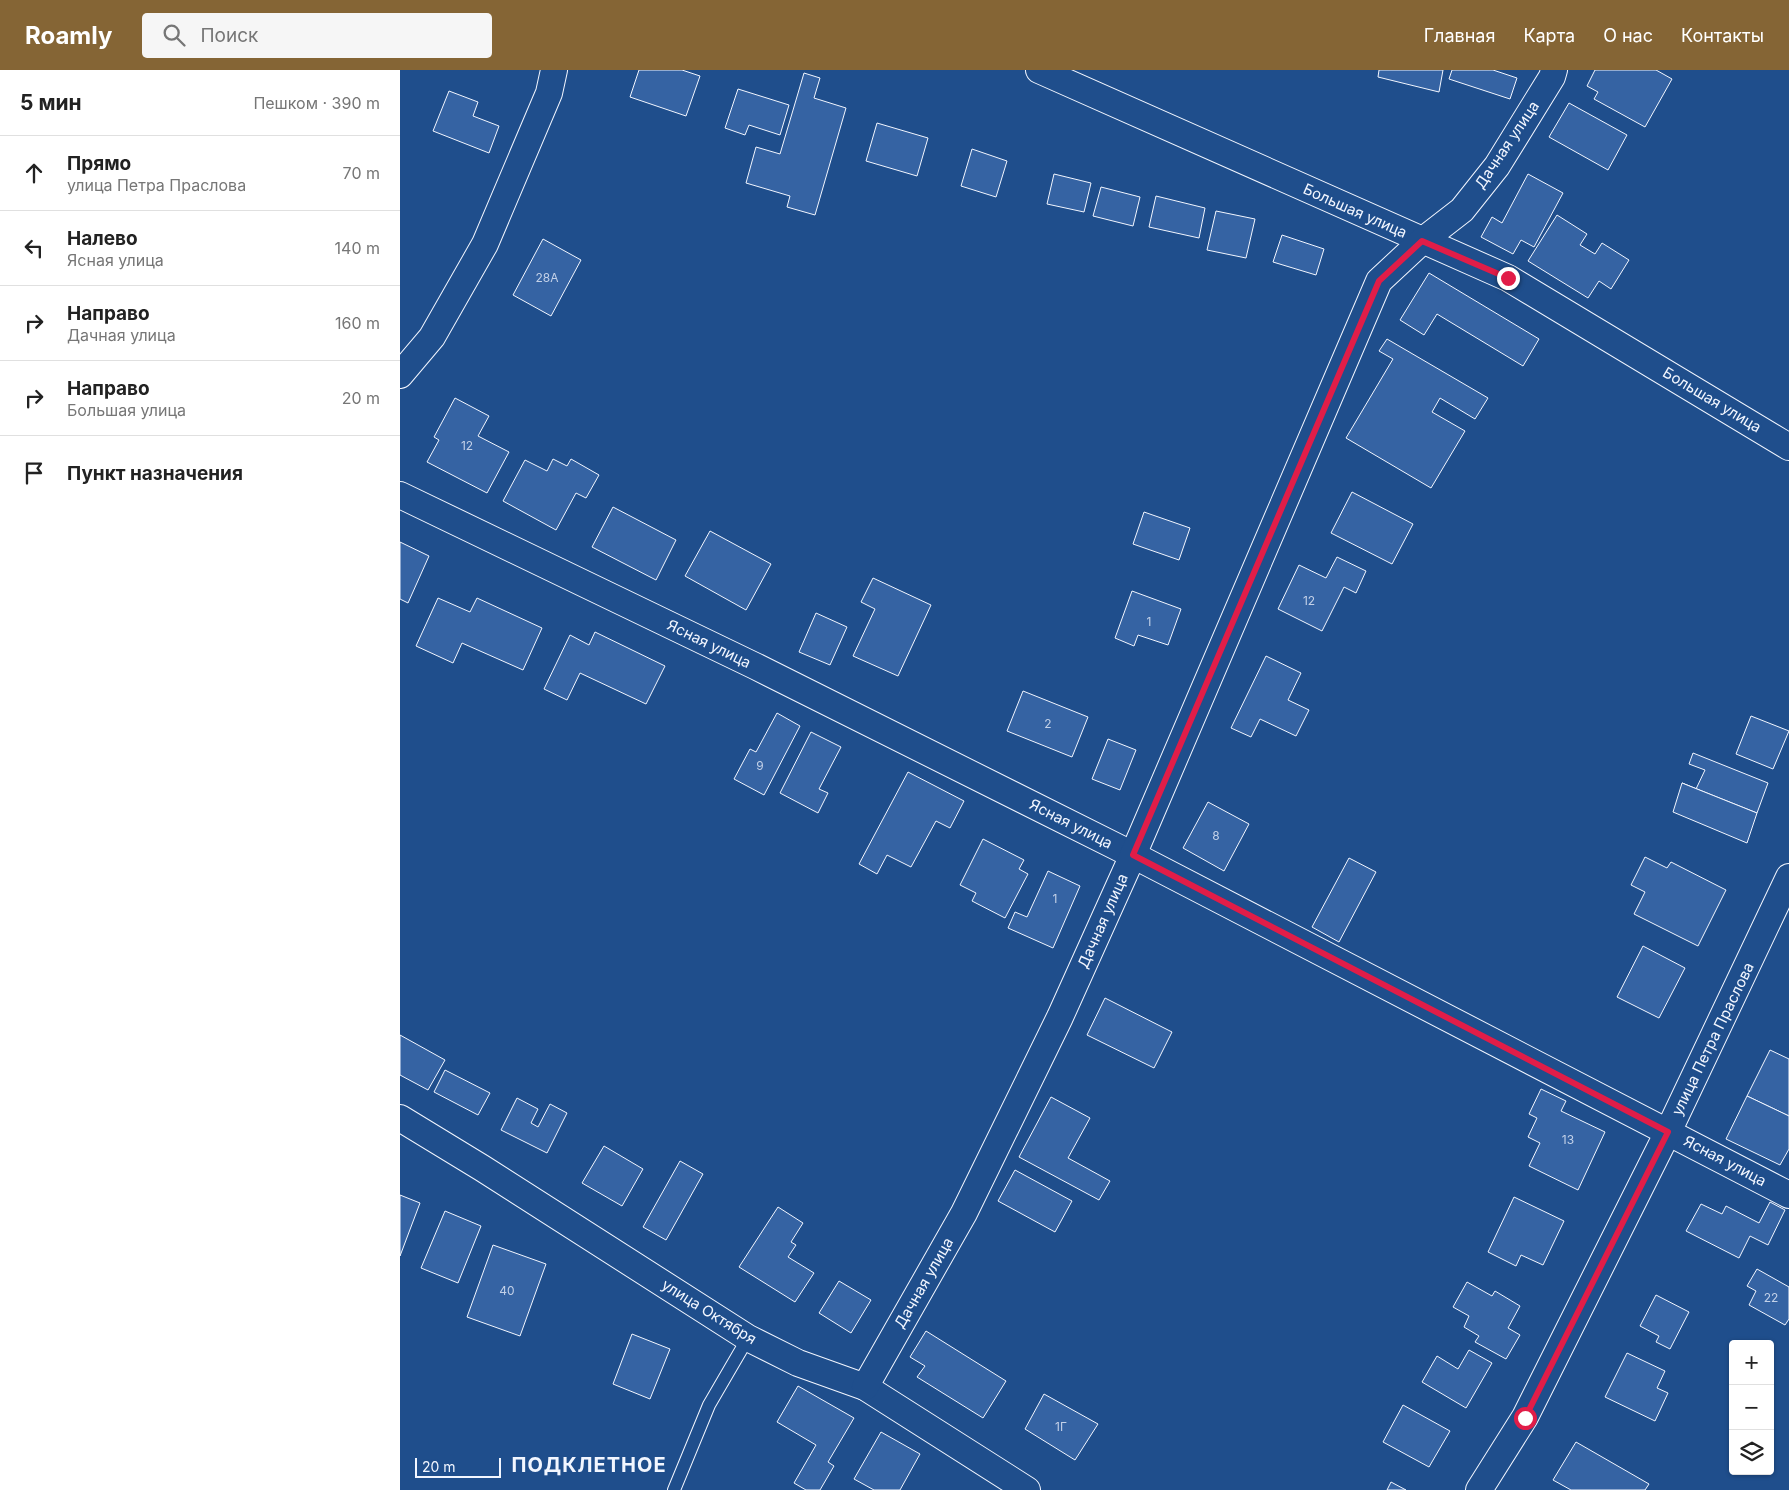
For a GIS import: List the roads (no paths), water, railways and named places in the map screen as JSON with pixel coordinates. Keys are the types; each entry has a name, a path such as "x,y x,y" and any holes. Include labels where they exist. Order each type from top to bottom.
{"street":[{"path":"400,376 432,337 485,244 549,92 554,70"},
{"name":"Большая улица","path":"1039,70 1508,278 1789,447"},
{"name":"Дачная улица","path":"865,1387 964,1213 1060,1017 1133,855 1379,281 1422,241 1462,210 1497,166 1552,77 1554,70"},
{"name":"Ясная улица","path":"400,495 755,666 1133,855 1789,1195"},
{"name":"улица Петра Праслова","path":"1479,1490 1525,1418 1668,1132 1789,877"},
{"name":"улица Октября","path":"400,1118 482,1168 748,1338 798,1363 865,1387 1027,1490"}],"lane":[{"path":"674,1490 709,1405 748,1338"}],"district":[{"name":"ПОДКЛЕТНОЕ","path":"589,1465"}]}
